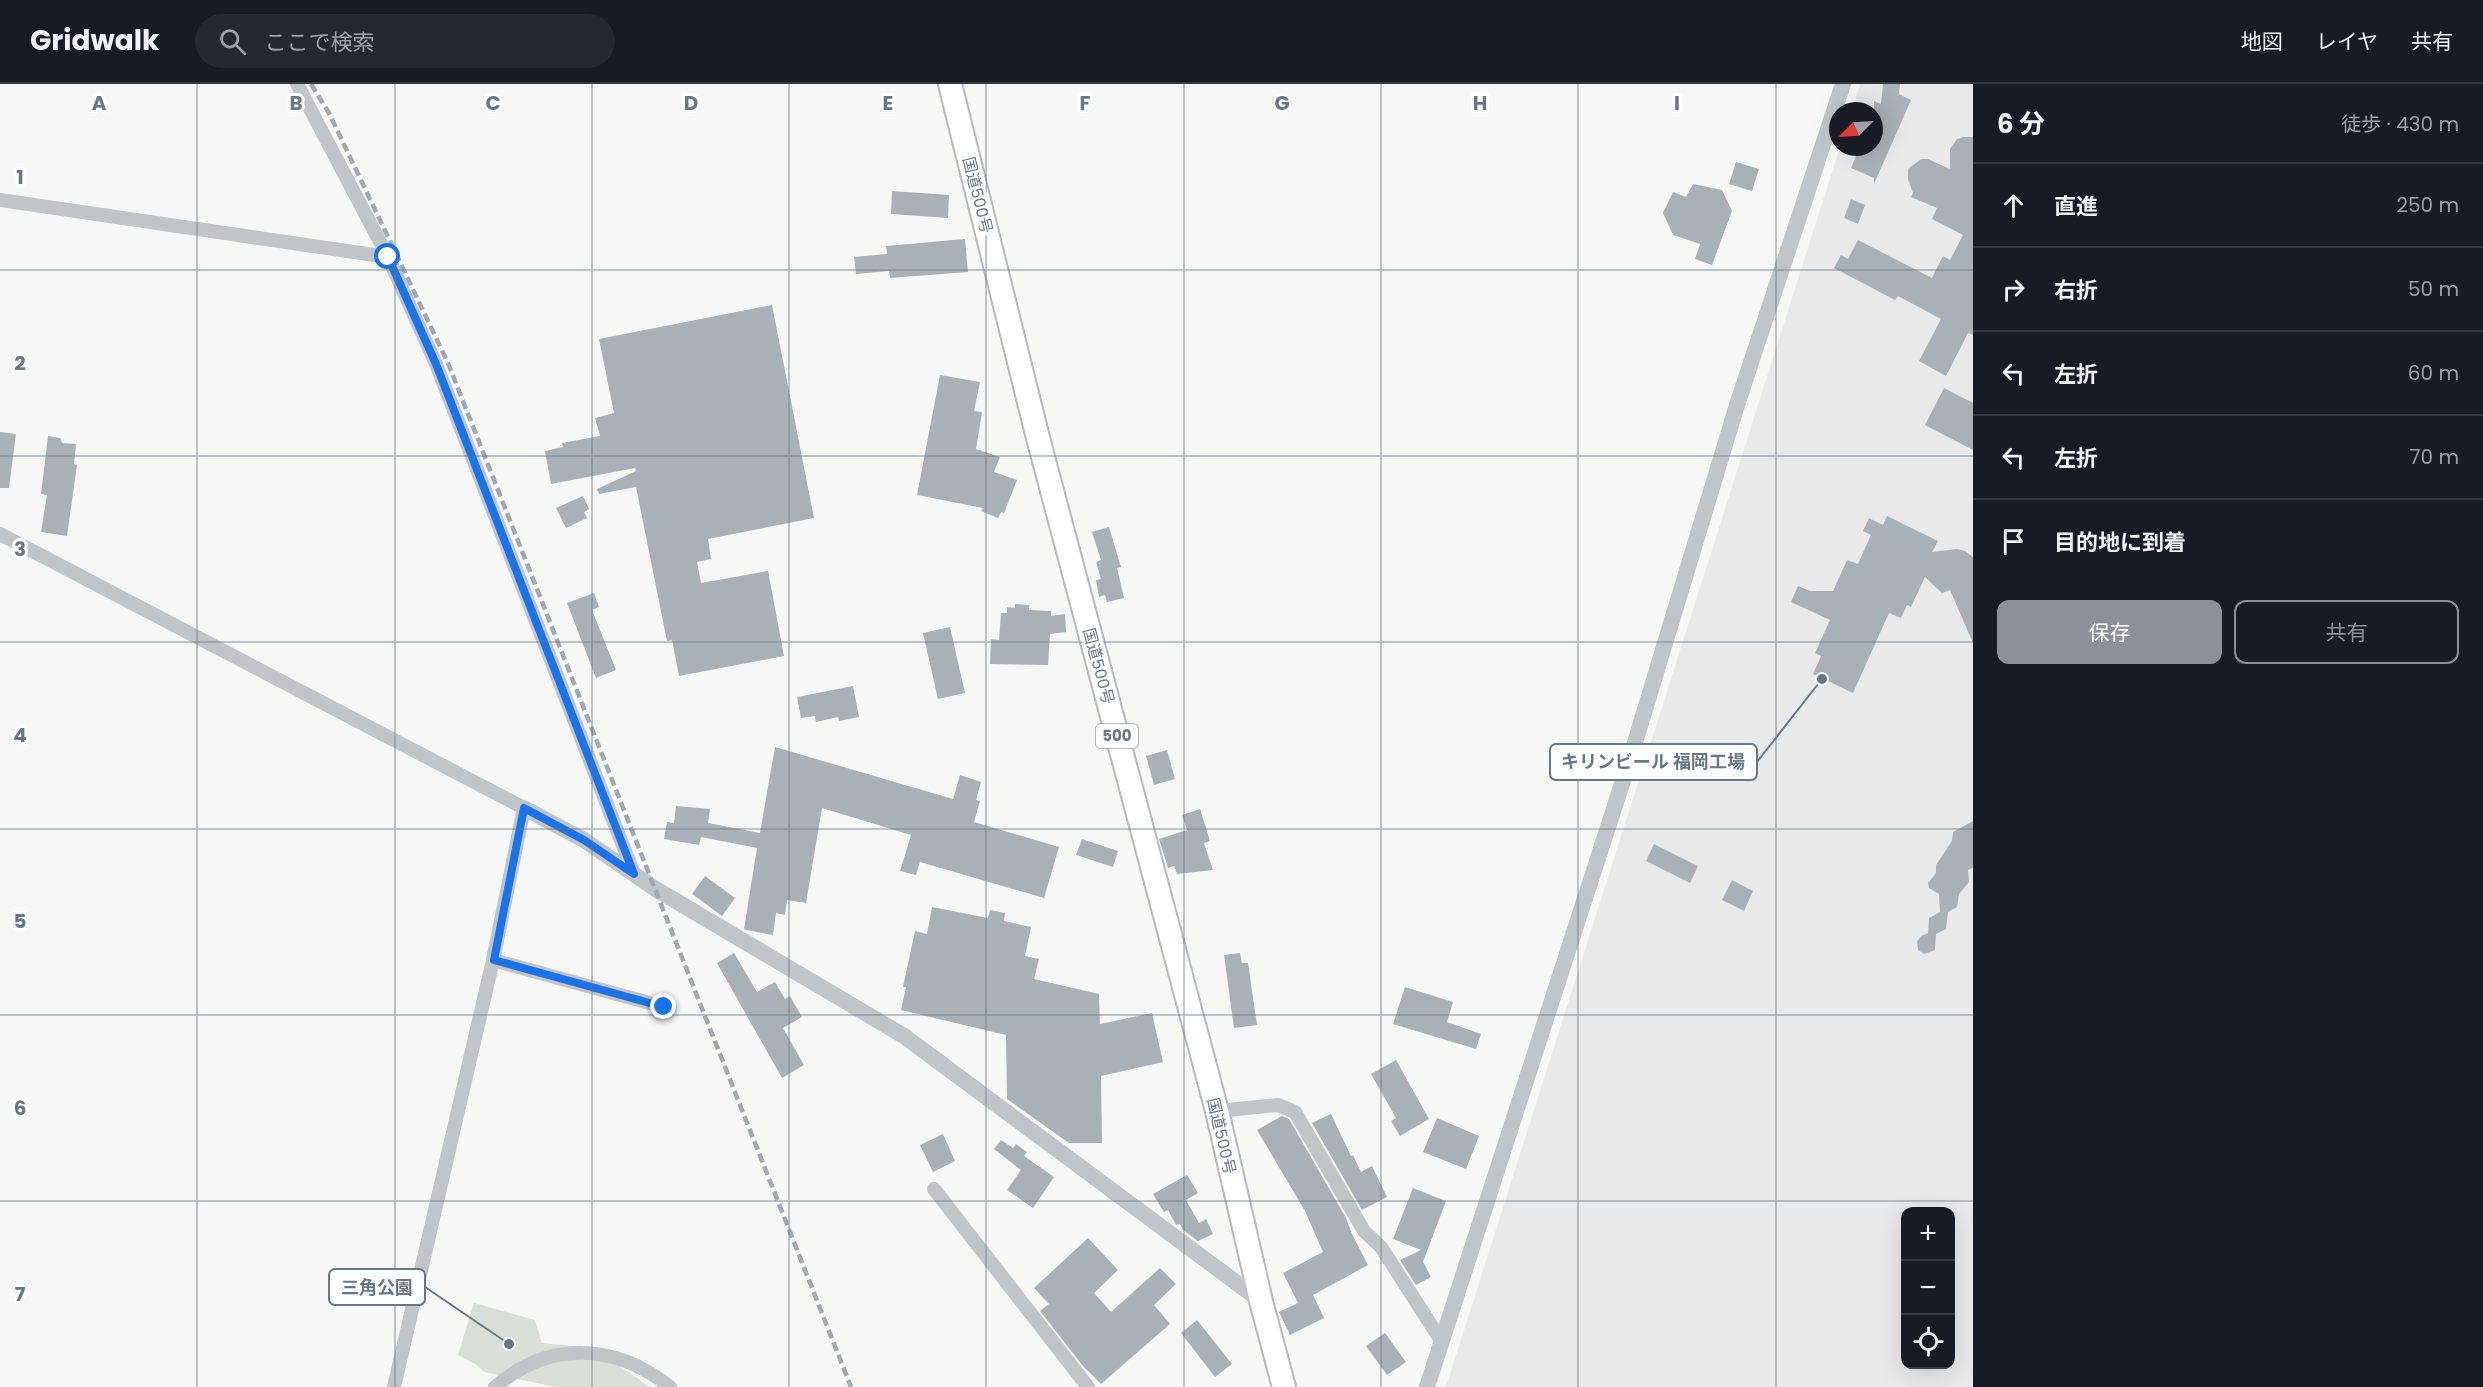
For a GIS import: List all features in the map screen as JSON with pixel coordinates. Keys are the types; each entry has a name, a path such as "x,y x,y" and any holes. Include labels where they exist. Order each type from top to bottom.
{"highway":[{"name":"国道500号","path":"950,84 1038,438 1217,1112 1280,1385"}],"street":[{"path":"297,84 388,257 436,364 634,874"},
{"path":"1427,1387 1630,759 1737,405 1843,84"},
{"path":"0,200 388,257"},
{"path":"0,534 584,840 654,888 904,1036 1261,1301"},
{"path":"394,1387 494,960 524,808"},
{"path":"494,960 664,1007"},
{"path":"1217,1112 1278,1105 1295,1112 1364,1231 1381,1247 1442,1342"},
{"path":"934,1189 1088,1387"},
{"path":"495,1387 509,1375 565,1352 595,1352 622,1359 647,1370 670,1387"}],"shaded area":[{"path":"1860,84 1973,84 1973,1387 1446,1387 1837,156 1883,156 1883,102 1855,102"},
{"path":"474,1303 535,1320 542,1343 572,1346 583,1352 611,1360 650,1387 556,1387 484,1372 477,1365 458,1355"}],"building":[{"path":"1883,84 1900,84 1899,94 1911,100 1874,184 1874,178 1851,168 1856,156 1883,156"},
{"path":"1973,137 1973,335 1968,333 1946,376 1919,361 1941,319 1898,296 1895,300 1834,268 1841,255 1848,259 1858,240 1932,278 1943,256 1950,260 1963,235 1932,219 1937,208 1911,197 1913,193 1908,179 1908,169 1921,159 1928,159 1950,169 1950,149 1957,139"},
{"path":"1736,162 1759,169 1752,191 1729,184"},
{"path":"1693,184 1722,190 1732,211 1712,265 1695,259 1700,244 1673,235 1663,213 1673,192 1686,197"},
{"path":"892,191 949,195 948,218 891,214"},
{"path":"1851,199 1865,205 1858,224 1844,218"},
{"path":"965,239 968,272 890,278 889,271 856,274 854,257 887,254 886,246"},
{"path":"772,305 814,518 708,539 711,559 697,562 701,583 768,571 784,656 679,676 672,640 667,641 636,487 599,494 597,489 636,471 635,468 551,484 545,451 563,447 562,443 600,436 595,418 614,413 599,339"},
{"path":"940,375 980,382 974,411 982,412 976,449 1000,457 994,472 1017,480 1004,513 1001,512 998,518 981,511 983,508 917,495"},
{"path":"1944,388 1973,403 1973,450 1925,425"},
{"path":"0,432 16,434 9,488 0,488"},
{"path":"48,436 60,438 62,443 76,444 74,464 77,465 67,536 41,532 47,495 41,494"},
{"path":"583,496 589,509 584,512 587,518 566,528 556,508"},
{"path":"1887,516 1938,541 1932,552 1957,549 1973,557 1973,643 1950,590 1942,593 1925,577 1911,607 1907,605 1901,618 1889,613 1853,693 1813,674 1821,656 1815,653 1830,620 1791,602 1798,586 1810,591 1833,591 1847,560 1858,564 1871,535 1863,531 1869,518 1883,525"},
{"path":"1109,527 1121,567 1117,568 1124,598 1107,602 1105,595 1099,597 1096,580 1101,579 1096,562 1101,560 1092,532"},
{"path":"594,593 599,607 592,610 616,670 596,678 567,603"},
{"path":"1015,604 1029,605 1029,610 1051,611 1051,616 1065,614 1066,632 1050,634 1048,665 990,664 991,639 999,640 1001,613 1007,613 1007,607 1015,608"},
{"path":"950,627 965,693 938,699 923,633"},
{"path":"853,686 859,717 839,721 838,717 816,722 815,716 801,718 797,697"},
{"path":"775,747 953,799 960,775 981,782 976,800 980,801 974,822 1059,847 1044,898 920,862 916,875 900,871 911,835 822,808 806,903 787,900 785,915 776,913 773,935 744,929 757,848 701,837 699,845 664,839 667,822 674,823 676,806 710,809 708,823 760,833"},
{"path":"1167,750 1175,779 1154,785 1146,756"},
{"path":"1200,809 1210,841 1204,843 1213,870 1177,874 1174,866 1168,868 1159,839 1187,830 1182,815"},
{"path":"1973,821 1973,868 1968,870 1969,882 1959,894 1957,907 1948,912 1946,929 1936,934 1935,950 1924,954 1918,950 1917,942 1921,936 1928,933 1929,918 1940,912 1939,894 1929,888 1928,883 1936,873 1936,865 1952,841 1953,832"},
{"path":"1082,839 1118,851 1113,867 1076,855"},
{"path":"1654,844 1698,866 1690,883 1646,861"},
{"path":"705,876 735,898 722,916 692,894"},
{"path":"1732,880 1753,891 1744,911 1722,900"},
{"path":"932,907 988,918 990,910 1005,913 1004,921 1031,927 1025,956 1039,959 1034,979 1099,994 1100,1024 1152,1013 1163,1062 1101,1076 1102,1143 1069,1143 1007,1099 1006,1035 901,1010 906,987 903,987 915,931 927,934"},
{"path":"734,953 757,992 775,982 785,999 790,996 802,1017 783,1028 804,1065 782,1078 717,963"},
{"path":"1240,953 1242,963 1248,963 1257,1025 1234,1028 1224,955"},
{"path":"1405,987 1453,1002 1447,1022 1481,1034 1476,1049 1393,1024"},
{"path":"1396,1060 1429,1119 1400,1136 1391,1121 1396,1118 1371,1074"},
{"path":"1331,1114 1361,1172 1372,1166 1387,1197 1362,1210 1312,1123"},
{"path":"1282,1116 1289,1119 1346,1218 1368,1265 1313,1295 1324,1318 1290,1335 1279,1312 1298,1303 1283,1273 1323,1252 1305,1211 1257,1130"},
{"path":"1437,1118 1479,1136 1466,1169 1423,1152"},
{"path":"943,1134 955,1161 933,1172 920,1145"},
{"path":"1001,1140 1013,1148 1016,1144 1027,1152 1024,1156 1054,1177 1033,1208 1007,1190 1021,1170 994,1149"},
{"path":"1187,1175 1198,1193 1186,1200 1199,1223 1206,1219 1213,1234 1198,1241 1183,1230 1180,1224 1176,1225 1168,1210 1164,1212 1153,1194"},
{"path":"1413,1188 1446,1201 1423,1262 1431,1277 1416,1285 1400,1260 1421,1250 1393,1239"},
{"path":"1088,1238 1118,1270 1094,1293 1111,1312 1160,1268 1176,1284 1154,1305 1170,1324 1101,1384 1083,1366 1040,1311 1049,1304 1034,1288"},
{"path":"1197,1320 1232,1364 1215,1377 1181,1333"},
{"path":"1385,1333 1406,1362 1387,1375 1366,1346"}],"railway":[{"path":"311,84 329,113 448,363 851,1387"}],"place":[{"name":"キリンビール 福岡工場","path":"1822,679"},
{"name":"三角公園","path":"509,1344"}],"route":[{"path":"388,257 436,364 634,874 584,840 524,808 494,960 664,1007"}]}
